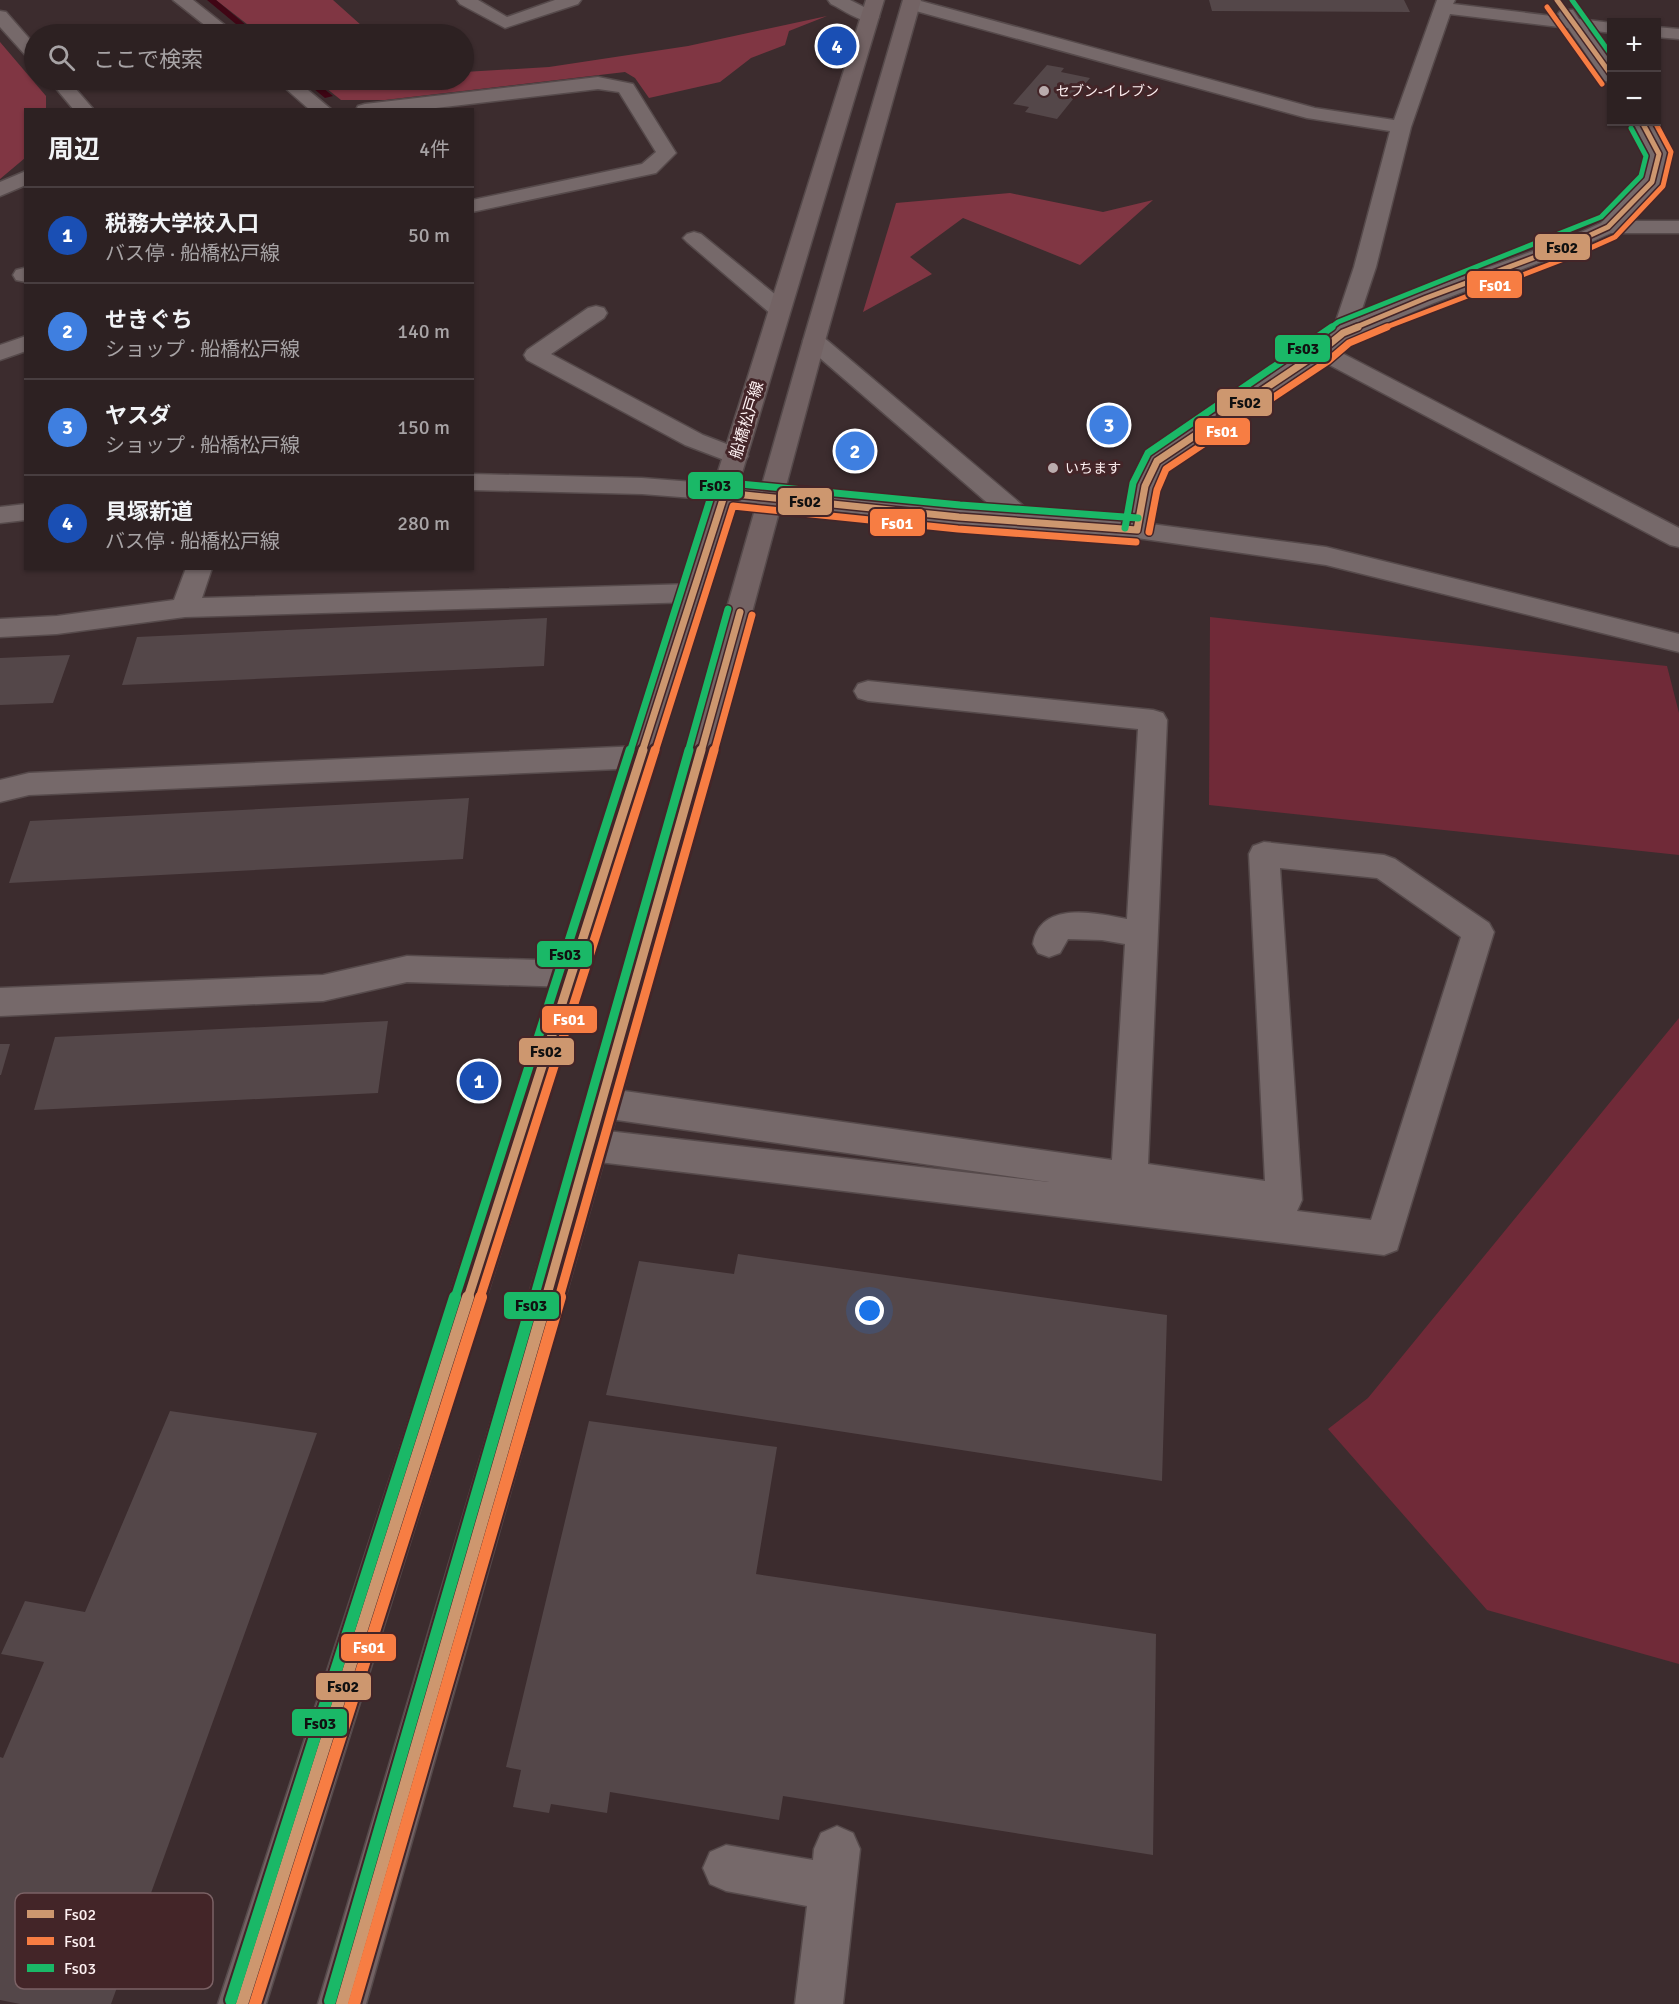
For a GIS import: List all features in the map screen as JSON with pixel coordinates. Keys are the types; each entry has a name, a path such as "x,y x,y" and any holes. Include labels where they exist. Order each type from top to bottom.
{"main road":[{"path":"342,2004 603,1103 814,340 912,2"},
{"name":"船橋松戸線","path":"242,2004 725,493 779,309 872,9"}],"street":[{"path":"182,0 214,24"},
{"path":"466,0 505,23 572,0"},
{"path":"837,0 872,9"},
{"path":"1557,0 1608,72"},
{"path":"912,2 1314,114 1401,128"},
{"path":"1343,333 1365,267 1401,128 1444,4 1576,26 1607,28"},
{"path":"3,8 24,39"},
{"path":"1661,32 1679,34"},
{"path":"382,108 598,83 626,88 666,153 649,169 474,206"},
{"path":"298,90 320,108"},
{"path":"1137,530 1145,486 1157,461 1321,351 1343,333 1426,298 1573,243 1608,227 1652,182 1659,154 1644,126"},
{"path":"0,190 24,178"},
{"path":"1608,227 1679,227"},
{"path":"694,238 779,309"},
{"path":"596,313 535,355 694,440 736,456"},
{"path":"814,340 1026,522"},
{"path":"0,353 24,344"},
{"path":"1321,351 1679,539"},
{"path":"474,482 642,486 772,496 959,517 1137,530 1326,556 1679,643"},
{"path":"0,514 24,512"},
{"path":"185,608 198,570"},
{"path":"0,628 57,625 185,608 693,593"},
{"path":"868,690 1153,720 1129,1179"},
{"path":"0,791 29,784 641,757"},
{"path":"590,1145 1384,1238 1478,932 1384,867 1264,854 1284,1200 603,1103"},
{"path":"1049,944 1050,937 1061,927 1102,927 1142,935"},
{"path":"0,1002 322,988 407,969 571,974"},
{"path":"726,1868 835,1868 819,2004"}],"shaded area":[{"path":"216,0 333,0 360,24 247,24"},
{"path":"827,16 789,31 785,45 751,58 720,82 649,98 635,78 625,72 474,90 474,71 549,67 688,46"},
{"path":"0,42 24,70 24,90 41,90 46,96 46,108 24,108 24,159 0,179"},
{"path":"328,90 471,90 385,100 341,100"},
{"path":"1010,193 1103,212 1153,200 1080,265 963,218 910,257 932,274 863,312 896,203"},
{"path":"1210,617 1667,666 1679,713 1679,855 1209,805"},
{"path":"1679,1018 1679,1664 1487,1610 1328,1429 1368,1398"}],"building":[{"path":"1209,0 1404,0 1410,12 1212,11"},
{"path":"1047,65 1064,68 1061,72 1090,78 1057,119 1025,112 1029,107 1013,104"},
{"path":"547,618 544,666 122,685 137,637"},
{"path":"70,655 53,703 0,705 0,658"},
{"path":"469,798 463,859 9,883 30,821"},
{"path":"388,1021 378,1093 34,1110 55,1037"},
{"path":"0,1044 10,1044 1,1075 0,1075"},
{"path":"738,1254 1167,1315 1162,1481 606,1395 639,1261 734,1274"},
{"path":"170,1411 317,1433 151,1893 15,1893 15,1989 116,1989 111,2004 20,2004 0,2000 0,1757 3,1758 44,1662 1,1654 25,1601 85,1612"},
{"path":"589,1421 777,1447 756,1574 1156,1634 1153,1855 783,1796 779,1820 610,1792 607,1813 551,1804 549,1813 513,1807 521,1770 506,1767"}],"waterway":[{"path":"211,0 241,24"},
{"path":"320,90 328,96"}],"transit line":[{"name":"Fs02","path":"1557,0 1609,72"},
{"name":"Fs03","path":"1572,0 1607,49"},
{"name":"Fs01","path":"1547,7 1602,84"},
{"name":"Fs02","path":"1137,530 1145,486 1157,461 1321,351 1343,333 1426,298 1573,243 1608,227 1652,182 1659,154 1644,126"},
{"name":"Fs01","path":"1149,532 1157,490 1166,469 1328,361 1349,343 1615,237 1663,186 1671,152 1657,126"},
{"name":"Fs03","path":"1125,528 1133,483 1148,453 1314,341 1338,322 1601,217 1641,176 1646,156 1631,128"},
{"name":"Fs03","path":"231,2000 714,487 719,482 726,481 960,505 1138,518"},
{"name":"Fs02","path":"242,2004 725,493 959,517 1137,530"},
{"name":"Fs01","path":"255,2004 733,506 958,529 1136,542"},
{"name":"Fs03","path":"330,2001 591,1100 728,609"},
{"name":"Fs02","path":"342,2004 603,1103 740,612"},
{"name":"Fs01","path":"354,2004 615,1106 752,615"}],"place":[{"name":"貝塚新道","path":"837,46"},
{"name":"セブン-イレブン","path":"1044,91"},
{"name":"ヤスダ","path":"1109,425"},
{"name":"せきぐち","path":"855,451"},
{"name":"いちます","path":"1053,468"},
{"name":"税務大学校入口","path":"479,1081"}]}
